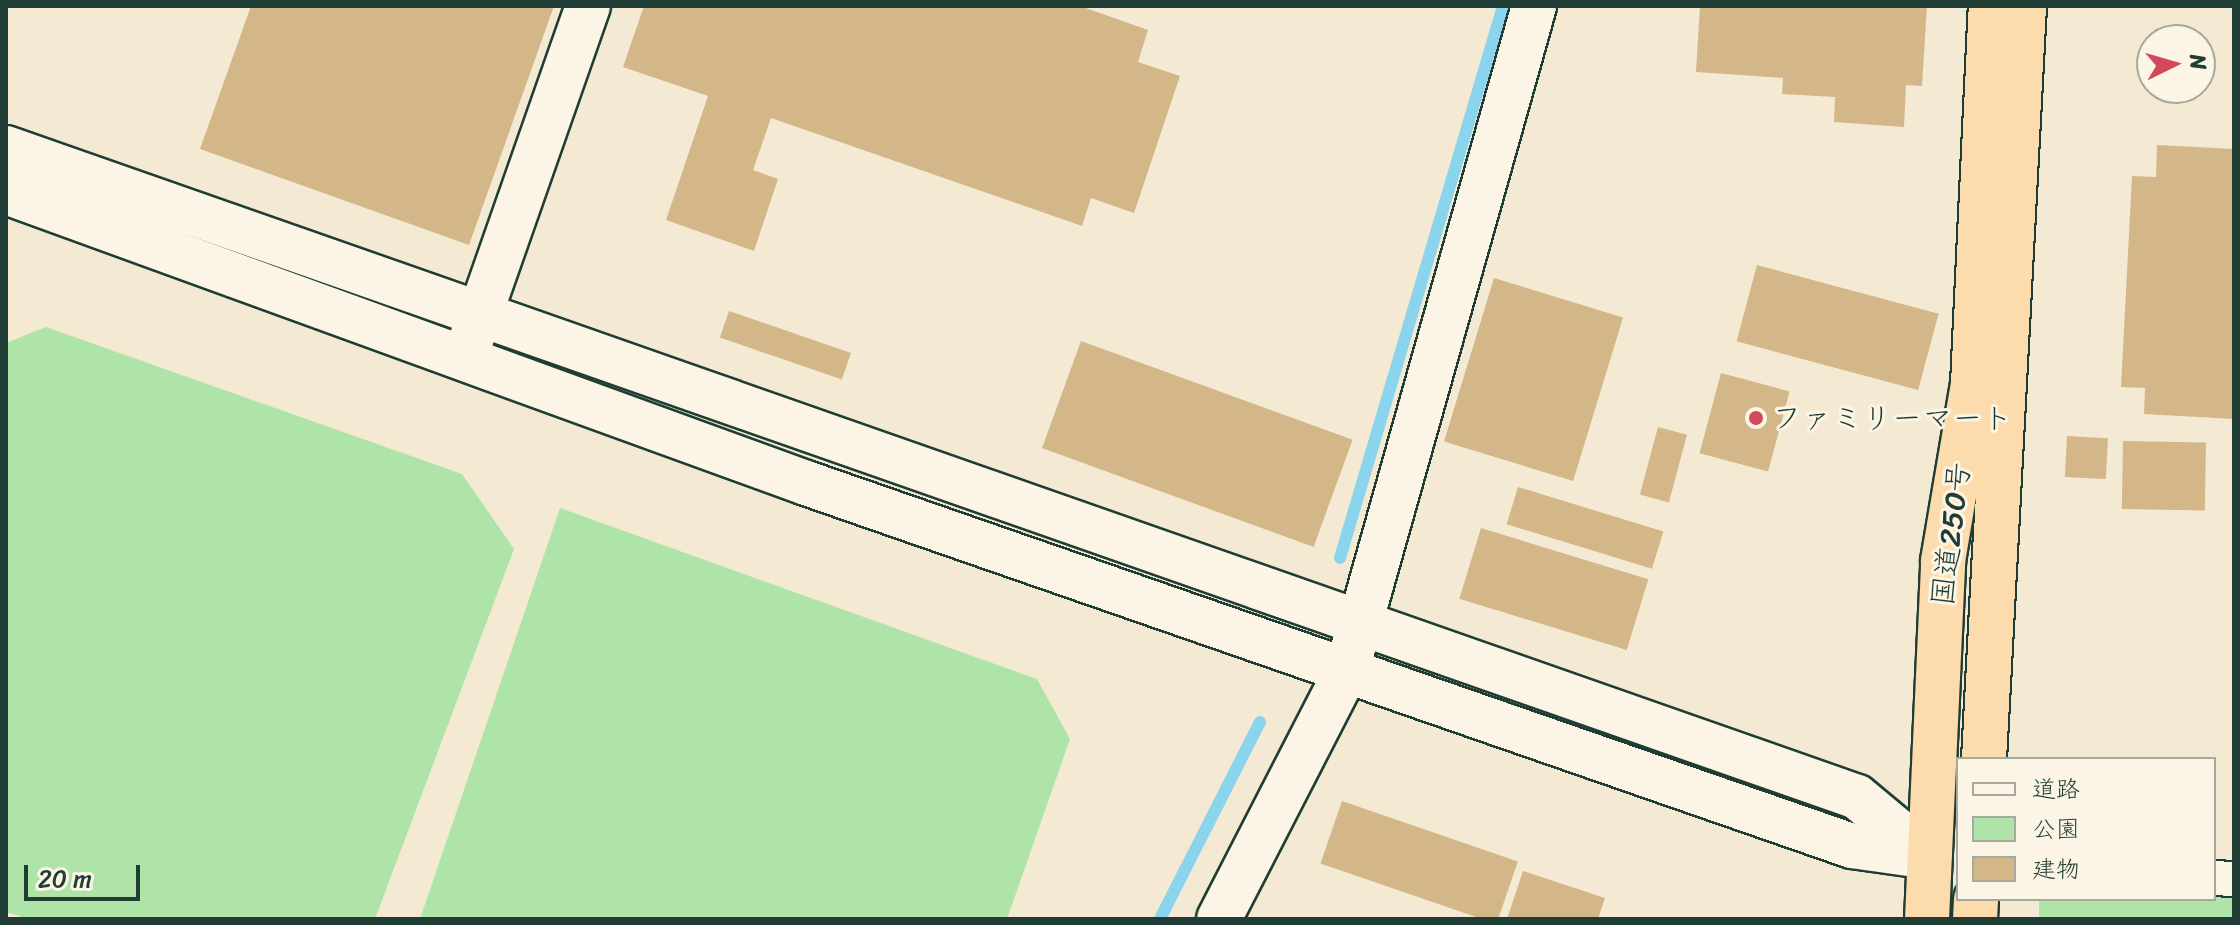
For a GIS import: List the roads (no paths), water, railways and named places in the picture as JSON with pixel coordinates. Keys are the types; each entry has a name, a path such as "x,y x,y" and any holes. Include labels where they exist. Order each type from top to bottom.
{"highway":[{"name":"国道250号","path":"1927,919 1944,861 1943,561 1973,384 1991,6"},
{"name":"国道250号","path":"1984,757 2024,6"}],"street":[{"path":"462,361 588,6"},
{"path":"1219,919 1347,670 1362,627 1534,6"},
{"path":"6,148 481,313 1362,627 1857,797 1944,861"},
{"path":"6,192 462,361 1852,846 1944,861"}],"waterway":[{"path":"1340,558 1503,6"},
{"path":"1160,919 1260,722"}],"place":[{"name":"ファミリーマート","path":"1756,418"}]}
